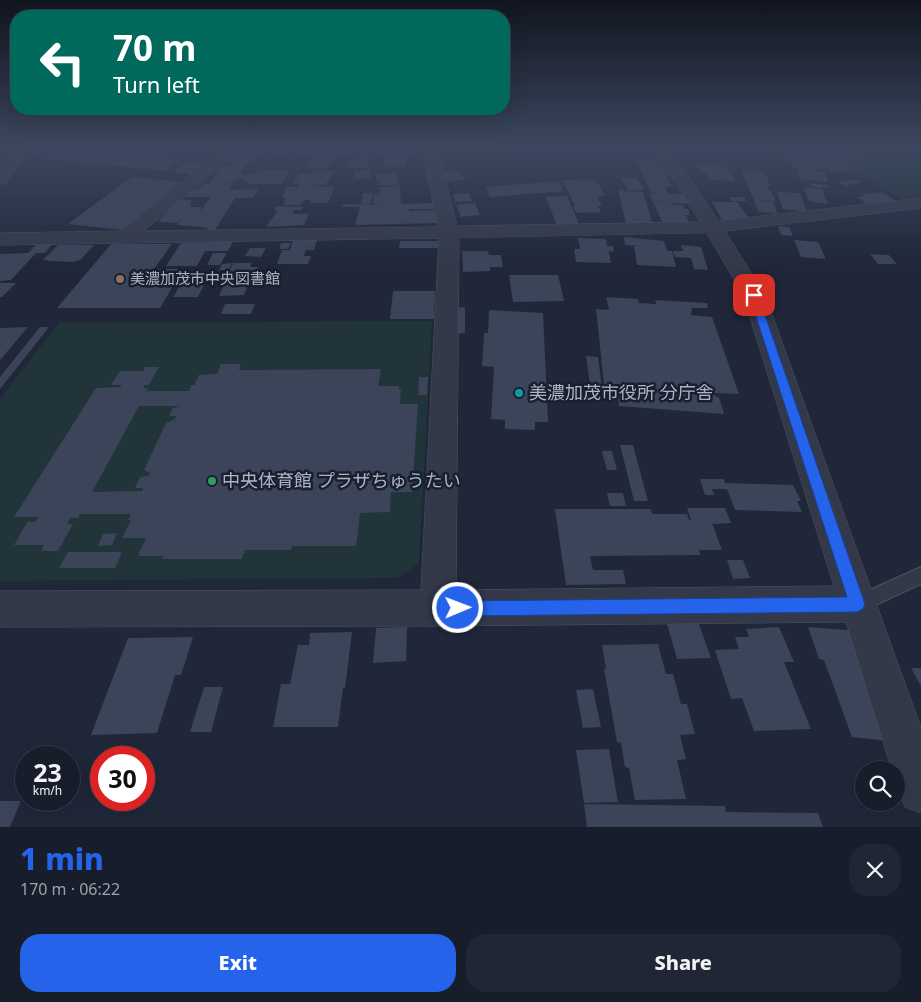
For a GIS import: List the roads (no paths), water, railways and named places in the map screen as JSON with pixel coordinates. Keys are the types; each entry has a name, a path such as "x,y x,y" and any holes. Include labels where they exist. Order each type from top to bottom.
{"street":[{"path":"127,236 185,188"},
{"path":"438,188 448,232 438,608"},
{"path":"688,188 714,227 754,295 921,790"},
{"path":"0,239 714,227 921,203"},
{"path":"0,609 438,608 857,604"}],"lane":[{"path":"857,604 921,575"}],"place":[{"name":"美濃加茂市中央図書館","path":"120,279"},
{"name":"美濃加茂市役所 分庁舎","path":"519,393"},
{"name":"中央体育館 プラザちゅうたい","path":"212,481"}]}
